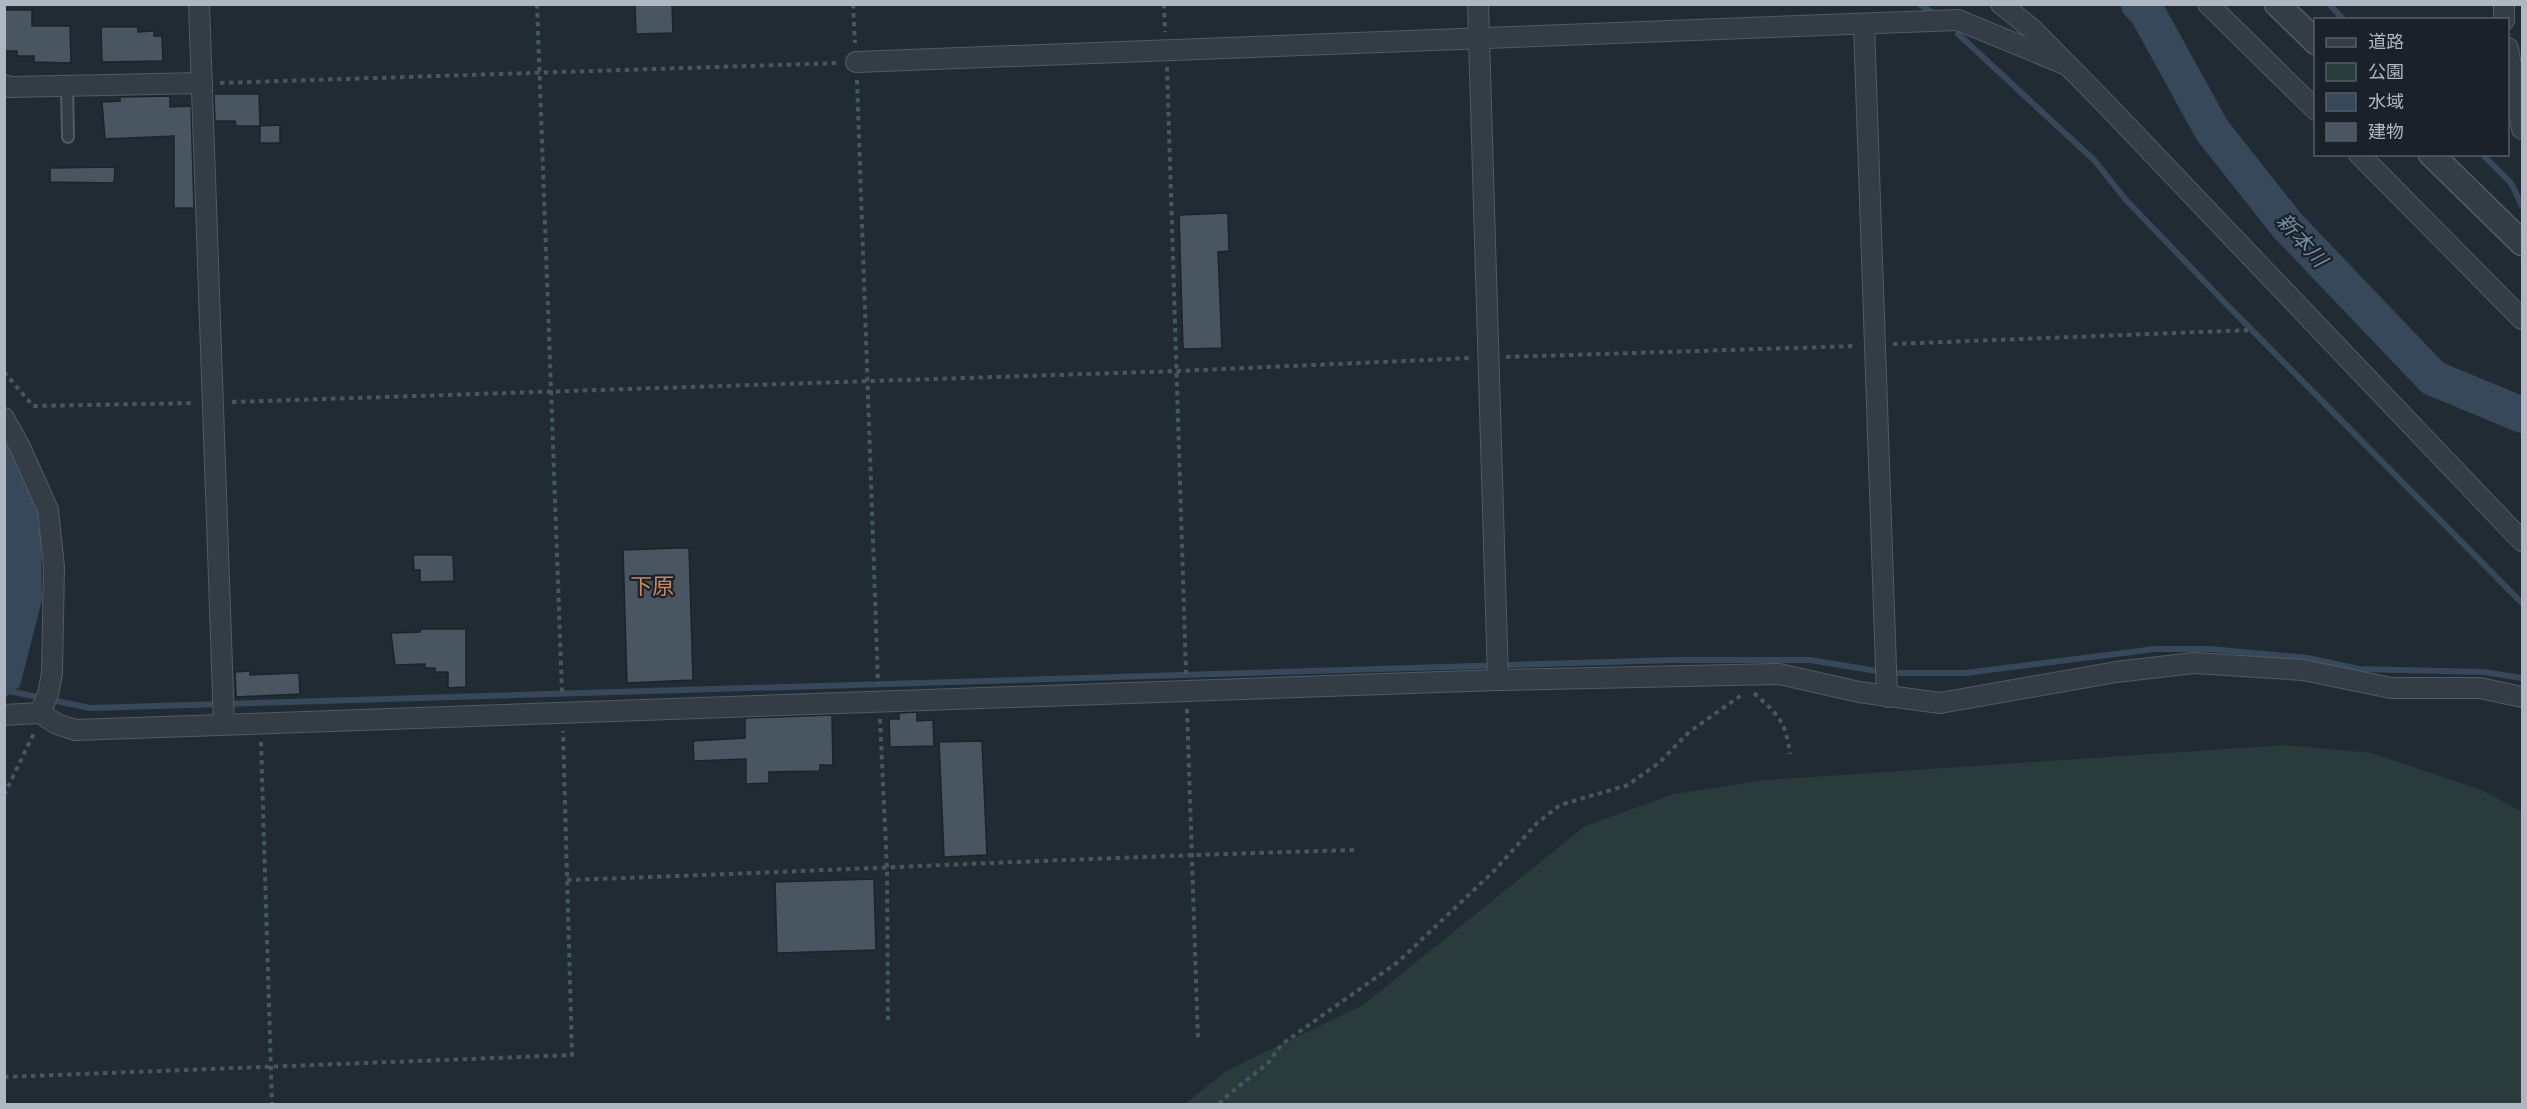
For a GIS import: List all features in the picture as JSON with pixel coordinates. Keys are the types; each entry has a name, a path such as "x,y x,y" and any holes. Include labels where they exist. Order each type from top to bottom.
{"street":[{"path":"199,4 224,724"},
{"path":"1478,4 1498,680"},
{"path":"2001,4 2032,29 2067,65 2523,542"},
{"path":"2208,4 2314,108"},
{"path":"2277,4 2314,40"},
{"path":"856,62 1958,20 2067,65"},
{"path":"1864,25 1887,697"},
{"path":"2509,53 2523,129"},
{"path":"4,85 10,87 202,83"},
{"path":"2361,156 2523,319"},
{"path":"2433,156 2523,243"},
{"path":"4,418 20,447 48,510 54,567 52,673 48,694 40,713"},
{"path":"4,715 40,713 57,724 75,730 1186,690 1779,674 1887,697 1940,703 2116,672 2194,663 2303,670 2391,688 2480,688 2523,697"}],"lane":[{"path":"67,86 68,137"}],"path":[{"path":"4,1077 572,1055 537,4"},
{"path":"852,4 887,869 888,1021"},
{"path":"1164,4 1178,371 1198,1041"},
{"path":"202,83 856,62"},
{"path":"4,372 33,406 213,403 1178,371 1488,357 2252,330"},
{"path":"1219,1104 1268,1063 1282,1044 1398,962 1495,870 1552,811 1560,805 1628,785 1660,762 1689,732 1749,689 1780,717 1787,734 1790,754"},
{"path":"4,795 34,737 40,713"},
{"path":"260,723 272,1104"},
{"path":"567,880 887,869 1193,854 1357,850"}],"green space":[{"path":"2286,745 2372,753 2484,791 2522,812 2522,1104 1185,1104 1226,1071 1363,1005 1585,826 1674,794 1765,780"}],"water":[{"path":"4,433 41,515 42,600 20,686 5,698"}],"building":[{"path":"635,4 672,4 673,33 636,34"},
{"path":"4,10 32,10 32,26 70,26 71,63 34,62 34,56 17,56 17,51 4,51"},
{"path":"101,27 138,27 138,32 154,31 154,36 162,36 163,61 102,62"},
{"path":"214,94 259,94 260,126 236,126 235,121 215,121"},
{"path":"170,96 170,107 191,106 194,208 174,208 174,136 105,139 102,102 120,101 120,97"},
{"path":"280,125 280,143 260,143 260,126"},
{"path":"115,167 114,183 50,182 50,168"},
{"path":"1228,213 1229,251 1218,252 1222,348 1183,349 1179,215"},
{"path":"689,548 693,680 627,683 623,550"},
{"path":"413,555 453,555 454,581 420,582 420,570 414,570"},
{"path":"420,629 466,629 466,687 448,688 448,672 435,672 435,668 425,668 425,664 395,665 391,633 420,632"},
{"path":"250,671 250,675 299,673 300,694 236,697 235,672"},
{"path":"917,712 917,721 933,720 934,746 890,747 889,719 899,719 899,713"},
{"path":"832,715 833,765 820,765 820,771 769,772 769,783 746,784 746,759 694,761 693,741 745,738 745,718"},
{"path":"982,741 987,855 944,857 939,742"},
{"path":"874,879 876,950 777,953 775,882"}],"waterway":[{"path":"1919,4 1932,12"},
{"name":"新本川","path":"2139,4 2147,12 2212,130 2287,225 2433,378 2522,415"},
{"path":"2329,4 2342,18"},
{"path":"1958,34 2094,160 2126,200 2230,308 2522,603"},
{"path":"2484,156 2511,183 2522,206"},
{"path":"4,690 90,708 1674,660 1810,660 1889,673 1965,673 2155,649 2210,649 2308,658 2359,669 2484,672 2522,678"}],"district":[{"name":"下原","path":"652,586"}]}
